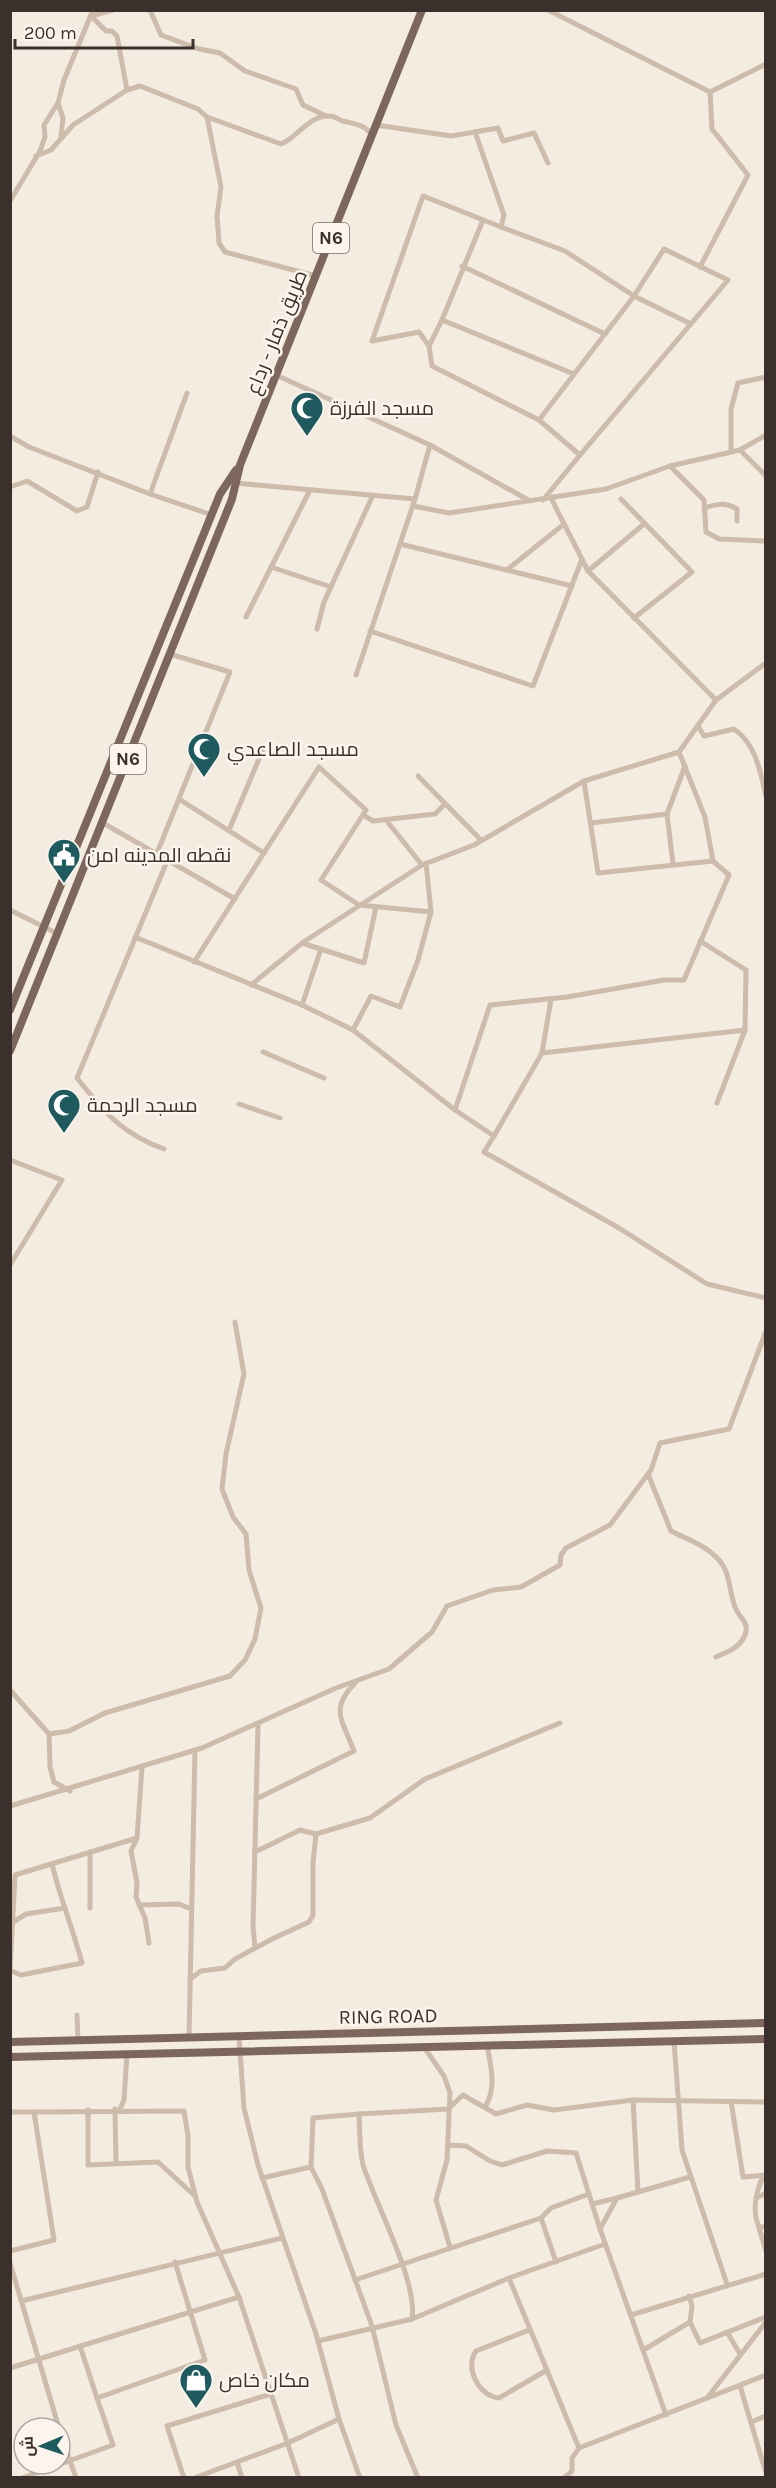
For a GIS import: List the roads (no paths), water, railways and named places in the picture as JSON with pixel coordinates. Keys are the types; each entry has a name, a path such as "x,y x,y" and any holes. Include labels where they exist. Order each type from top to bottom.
{"main road":[{"name":"طريق ذمار - رداع","path":"232,482 422,10"},
{"name":"N6","path":"10,1010 212,515 232,482"},
{"name":"N6","path":"10,1051 232,499 232,482"},
{"path":"72,858 86,864"},
{"name":"RING ROAD","path":"10,2042 765,2023"},
{"name":"RING ROAD","path":"10,2057 765,2039"},
{"path":"80,2041 82,2055"}],"street":[{"path":"92,13 112,10"},
{"path":"150,10 161,35 199,49 220,53 245,71 296,89 303,105 326,116 356,122 365,126 372,135"},
{"path":"548,10 710,92"},
{"path":"92,13 106,31 117,36 127,90"},
{"path":"10,201 45,137 44,125 58,103 60,91 92,13"},
{"path":"710,92 765,64"},
{"path":"36,156 51,150 73,124 127,90 140,86 198,109 207,117 280,144 292,140 305,126 326,116"},
{"path":"700,267 748,174 712,129 710,92"},
{"path":"58,103 63,118 61,138"},
{"path":"207,117 221,187 217,216 219,243 225,252 316,276"},
{"path":"376,125 451,136 498,128 503,141 534,133 548,163"},
{"path":"475,132 504,215 501,227"},
{"path":"580,455 539,420 432,366 429,346 419,332 372,341 423,196 565,251 634,296 691,324"},
{"path":"429,346 483,220"},
{"path":"539,420 634,296 664,249 728,280 543,500"},
{"path":"462,266 605,334"},
{"path":"442,320 574,374"},
{"path":"276,375 430,445 532,502"},
{"path":"731,452 731,409 738,383 765,377"},
{"path":"150,494 187,393"},
{"path":"413,506 449,513 606,489 670,466 740,450 765,435"},
{"path":"10,436 29,447 150,494 212,515"},
{"path":"356,675 413,506 430,445"},
{"path":"740,450 765,476"},
{"path":"670,466 704,500 704,526 711,536 765,541"},
{"path":"10,488 27,481 77,510 87,507 98,472"},
{"path":"232,482 415,499"},
{"path":"246,617 310,490"},
{"path":"317,629 331,587 373,495"},
{"path":"551,498 588,571 716,700"},
{"path":"621,499 692,572 634,618"},
{"path":"704,508 719,503 730,505 737,509 737,521"},
{"path":"508,569 564,524"},
{"path":"588,571 644,524"},
{"path":"400,544 572,586"},
{"path":"370,631 533,686 582,559"},
{"path":"271,567 331,587"},
{"path":"157,853 230,672 170,654"},
{"path":"251,985 302,943 424,864 481,840 584,782 679,752 716,700 765,663"},
{"path":"698,726 704,736 734,729 746,737 758,764 765,796"},
{"path":"229,830 264,747"},
{"path":"455,1110 490,1005 552,999 664,980 684,980 729,875 713,861 705,817 679,752"},
{"path":"673,864 667,814 685,766"},
{"path":"194,962 319,767 366,810 321,880 359,905 431,912"},
{"path":"418,776 481,840"},
{"path":"584,782 598,873 713,861"},
{"path":"179,799 264,853"},
{"path":"363,815 373,821 435,814 445,804"},
{"path":"591,823 667,814"},
{"path":"353,1030 371,996 400,1007 418,960 431,912 424,864 386,820"},
{"path":"103,823 235,899"},
{"path":"164,1149 133,1137 99,1105 77,1078 168,859"},
{"path":"302,943 364,963 376,907"},
{"path":"10,910 58,933"},
{"path":"135,937 302,1005 353,1030 455,1110 494,1136"},
{"path":"700,941 746,970 745,1030 717,1103"},
{"path":"302,1005 321,949"},
{"path":"552,999 542,1053 484,1152 620,1228 707,1284 765,1298"},
{"path":"542,1053 745,1030"},
{"path":"263,1052 324,1078"},
{"path":"239,1104 280,1118"},
{"path":"10,1160 62,1180 10,1265"},
{"path":"49,1734 69,1731 105,1713 230,1676 245,1660 255,1639 261,1608 249,1570 246,1534 233,1517 222,1489 226,1454 244,1374 235,1322"},
{"path":"10,1806 70,1791 195,1750 389,1669 432,1632 447,1606 493,1590 521,1587 560,1565 561,1555 566,1548 610,1525 648,1474 660,1443 729,1429 765,1331"},
{"path":"648,1474 671,1531 706,1548 725,1566 735,1607 747,1627 742,1641 734,1649 716,1657"},
{"path":"256,1799 354,1751 340,1715 340,1705 342,1696 357,1681"},
{"path":"10,1690 49,1734 50,1767 54,1782 70,1791"},
{"path":"255,1852 300,1830 316,1834 370,1818 425,1779 560,1722"},
{"path":"255,1948 253,1926 258,1724"},
{"path":"189,2038 195,1750"},
{"path":"142,1767 137,1838 131,1851 139,1905 145,1918 149,1943"},
{"path":"190,1979 201,1971 225,1968 235,1959 255,1948 309,1922 313,1915 313,1863 316,1834"},
{"path":"52,1864 59,1895 82,1963 21,1975 11,1971 13,1876 90,1852 137,1838"},
{"path":"90,1852 90,1908"},
{"path":"139,1905 179,1904 191,1909"},
{"path":"13,1922 26,1914 65,1908"},
{"path":"77,2015 80,2041"},
{"path":"239,2037 244,2108 262,2178 318,2341 339,2419 360,2478"},
{"path":"674,2041 682,2150 727,2284"},
{"path":"485,2107 492,2096 493,2076 487,2045"},
{"path":"424,2047 444,2076 450,2093 447,2160 435,2200 450,2247"},
{"path":"116,2163 118,2109 124,2100 127,2054"},
{"path":"418,2478 396,2425 372,2326 322,2189 311,2167 313,2118 448,2109 464,2094 496,2114 527,2105 554,2110 633,2100 765,2102"},
{"path":"633,2100 638,2192"},
{"path":"731,2101 743,2177 764,2178"},
{"path":"10,2112 118,2109 184,2111 188,2136 188,2167 195,2196 239,2297 299,2478"},
{"path":"88,2110 88,2165 158,2162 195,2196"},
{"path":"10,2251 54,2240 34,2112"},
{"path":"359,2114 362,2162 409,2282 415,2304 412,2319"},
{"path":"448,2145 466,2146 490,2161 502,2165 547,2151 576,2153 605,2244 645,2349 666,2415"},
{"path":"262,2178 311,2167"},
{"path":"592,2204 690,2176"},
{"path":"764,2178 757,2188 755,2220 763,2227 765,2251"},
{"path":"756,2198 765,2193"},
{"path":"355,2280 541,2218 551,2208 589,2194"},
{"path":"600,2229 617,2198"},
{"path":"541,2218 556,2262"},
{"path":"21,2301 282,2238"},
{"path":"318,2341 372,2326 412,2319 508,2278 605,2244"},
{"path":"97,2398 205,2360 175,2262"},
{"path":"10,2264 55,2416"},
{"path":"631,2315 765,2274"},
{"path":"508,2278 579,2448"},
{"path":"689,2296 692,2306 690,2322 700,2343 765,2317"},
{"path":"10,2368 191,2314 239,2297"},
{"path":"645,2349 690,2322"},
{"path":"706,2399 765,2322"},
{"path":"529,2330 476,2351 471,2362 476,2380 491,2397 499,2398 547,2370"},
{"path":"727,2332 740,2354"},
{"path":"72,2461 112,2445 80,2346"},
{"path":"564,2478 572,2471 572,2458 579,2448 765,2375"},
{"path":"740,2386 765,2473"},
{"path":"184,2478 167,2426 271,2394"},
{"path":"751,2422 765,2416"},
{"path":"194,2478 288,2444 339,2419"},
{"path":"237,2462 242,2478"}],"place":[{"name":"مسجد الفرزة","path":"307,437"},
{"name":"مسجد الصاعدي","path":"204,778"},
{"name":"نقطه المدينه امن","path":"64,884"},
{"name":"مسجد الرحمة","path":"64,1134"},
{"name":"مكان خاص","path":"196,2409"}]}
